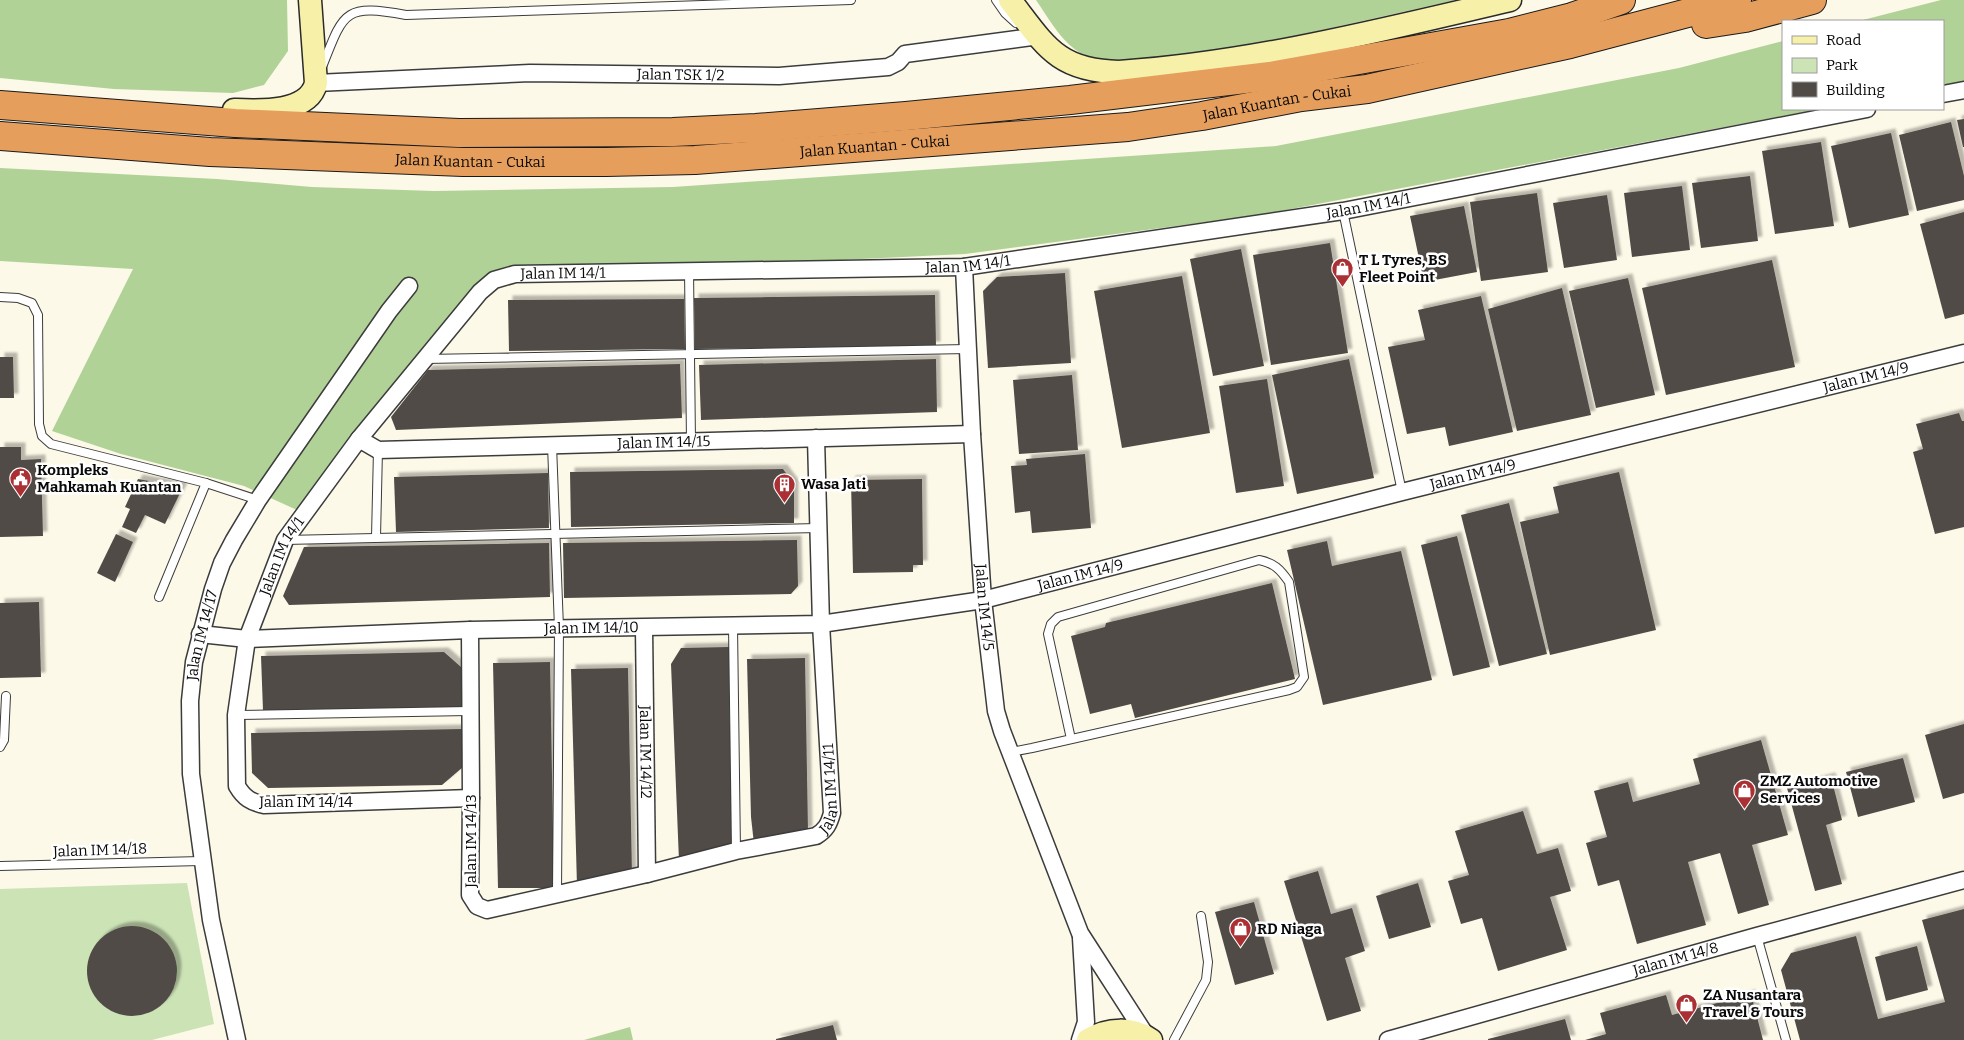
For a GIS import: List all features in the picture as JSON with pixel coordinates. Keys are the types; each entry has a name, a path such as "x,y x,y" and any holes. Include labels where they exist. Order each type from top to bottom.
{"highway":[{"name":"Jalan Kuantan - Cukai","path":"0,103 235,123 459,132 673,132 756,128 1070,100 1270,76 1509,33 1572,17 1621,0"},
{"name":"Jalan Kuantan - Cukai","path":"0,136 210,152 463,162 695,160 1128,127 1202,116 1301,97 1367,89 1570,44 1737,0"},
{"path":"1570,44 1745,18 1812,0"}],"street":[{"path":"0,103 173,106 263,111 293,106 312,93 316,83 310,0"},
{"path":"1010,0 1045,45 1062,59 1078,67 1098,71 1142,70 1253,57 1347,38 1510,0"},
{"name":"Jalan TSK 1/2","path":"316,83 530,73 779,76 888,67 898,62 905,54 1039,36"},
{"path":"1944,94 1964,90"},
{"name":"Jalan IM 14/1","path":"247,638 285,540 358,439 480,292 494,280 515,274 964,267 1343,211 1862,110"},
{"name":"Jalan IM 14/5","path":"964,267 972,434 983,600 996,711 1080,933"},
{"name":"Jalan IM 14/17","path":"237,1040 210,920 191,774 190,701 194,662 200,634 222,563 258,500 388,311 409,286"},
{"name":"Jalan IM 14/9","path":"983,600 1402,492 1964,353"},
{"name":"Jalan IM 14/15","path":"378,450 972,434"},
{"name":"Jalan IM 14/11","path":"648,874 736,851 816,836 824,831 829,824 832,813 822,624 816,438"},
{"path":"358,439 378,450"},
{"name":"Jalan IM 14/10","path":"200,634 247,638 470,630 822,624 983,600"},
{"name":"Jalan IM 14/12","path":"644,628 648,874"},
{"name":"Jalan IM 14/13","path":"470,630 470,895 477,906 487,910 648,874"},
{"name":"Jalan IM 14/14","path":"247,638 236,715 237,786 242,795 251,802 264,805 471,798"},
{"name":"Jalan IM 14/8","path":"1388,1040 1964,880"},
{"path":"1080,933 1149,1038"},
{"path":"1080,933 1086,1022 1080,1040"},
{"path":"1088,1040 1109,1031 1122,1030 1149,1038"}],"lane":[{"path":"316,83 333,37 342,22 353,12 368,9 406,14 851,0"},
{"path":"996,0 1014,22 1039,36"},
{"path":"1343,211 1402,492"},
{"path":"689,270 692,442"},
{"path":"0,297 18,298 32,304 38,315 39,424 42,436 51,444 206,484 258,500"},
{"path":"424,359 968,349"},
{"path":"552,445 559,628 557,893"},
{"path":"376,537 378,450"},
{"path":"159,597 206,484"},
{"path":"285,540 818,528"},
{"path":"1011,752 1070,739 1296,687 1304,676 1289,582 1281,570 1271,563 1259,560 1058,617 1051,624 1048,634 1070,739"},
{"path":"733,626 736,851"},
{"path":"0,747 4,740 6,696"},
{"path":"236,715 469,711"},
{"name":"Jalan IM 14/18","path":"0,866 202,861"},
{"path":"1174,1040 1206,980 1208,962 1201,916"},
{"path":"1757,936 1786,1040"}],"green space":[{"path":"0,0 287,0 288,51 264,85 233,93 114,89 0,78"},
{"path":"1036,0 1456,0 1269,42 1119,63 1103,62 1079,52 1060,35"},
{"path":"1941,0 1964,0 1964,81 1944,85 1944,20 1863,20"},
{"path":"1782,41 1782,110 1815,110 1259,215 965,254 733,265 511,266 492,272 476,284 353,433 297,510 244,486 121,454 52,431 133,269 0,261 0,168 217,179 312,187 434,191 673,187 1276,146 1679,68"},
{"path":"187,883 214,1024 152,1040 0,1040 0,889"},
{"path":"630,1027 633,1040 584,1040"}],"building":[{"path":"1964,119 1964,147 1963,147 1957,120"},
{"path":"1951,122 1964,176 1964,200 1917,211 1899,135"},
{"path":"1891,133 1909,215 1849,228 1831,146"},
{"path":"1821,142 1834,226 1775,234 1762,151"},
{"path":"1750,176 1758,241 1701,248 1692,183"},
{"path":"1682,186 1690,250 1632,257 1624,193"},
{"path":"1537,193 1548,272 1481,281 1470,202"},
{"path":"1607,195 1617,260 1564,268 1553,203"},
{"path":"1464,206 1477,272 1424,282 1410,216"},
{"path":"1964,212 1964,314 1945,319 1920,224"},
{"path":"1330,243 1348,353 1271,365 1253,255"},
{"path":"1241,249 1264,366 1213,376 1190,259"},
{"path":"1772,260 1795,367 1666,395 1642,288"},
{"path":"1065,273 1071,363 988,368 983,291 997,277"},
{"path":"1182,276 1210,433 1122,448 1094,291"},
{"path":"1628,278 1655,395 1596,408 1569,291"},
{"path":"1562,288 1591,415 1517,431 1488,309"},
{"path":"935,295 936,346 695,349 694,298"},
{"path":"1481,296 1513,432 1449,446 1445,427 1407,434 1388,347 1425,340 1418,310"},
{"path":"684,299 685,349 509,351 508,300"},
{"path":"0,357 13,357 14,398 0,398"},
{"path":"936,359 937,412 701,420 699,365"},
{"path":"1349,359 1374,478 1297,494 1272,375"},
{"path":"680,364 682,418 396,430 391,417 428,370"},
{"path":"1072,375 1078,450 1019,454 1013,380"},
{"path":"1267,379 1284,486 1236,493 1219,386"},
{"path":"1959,413 1962,421 1964,421 1964,527 1935,534 1913,452 1923,449 1916,424"},
{"name":"Kompleks Mahkamah Kuantan","path":"0,447 21,447 21,460 41,459 43,536 0,537"},
{"path":"1085,454 1091,528 1032,533 1030,511 1015,513 1011,466 1027,465 1026,459"},
{"path":"783,469 794,484 794,523 571,527 570,472"},
{"path":"1619,472 1656,630 1550,655 1520,522 1559,513 1553,487"},
{"path":"548,473 549,528 396,532 394,477"},
{"path":"138,479 183,487 165,524 145,515 136,533 122,527 130,509 125,507"},
{"path":"922,479 923,565 913,565 913,572 853,573 851,480"},
{"path":"1509,503 1547,654 1499,666 1461,515"},
{"path":"116,534 133,542 115,582 97,573"},
{"path":"1457,536 1490,667 1453,676 1421,545"},
{"path":"797,540 798,586 791,594 564,598 563,543"},
{"path":"1327,541 1332,566 1401,551 1432,680 1323,705 1287,550"},
{"path":"549,543 550,597 289,605 283,596 304,547"},
{"path":"1272,583 1295,679 1135,718 1131,704 1090,714 1071,636 1105,627 1106,623"},
{"path":"39,602 41,677 0,678 0,603"},
{"path":"729,647 734,849 679,861 671,664 681,648"},
{"path":"444,652 461,667 462,708 263,711 261,656"},
{"path":"805,658 808,831 754,844 751,817 747,659"},
{"path":"550,662 554,888 498,888 493,663"},
{"path":"628,668 632,875 577,886 571,669"},
{"path":"1964,724 1964,793 1943,799 1925,735"},
{"path":"462,729 463,767 442,785 268,788 252,773 251,733"},
{"path":"1761,740 1788,835 1752,845 1769,905 1738,914 1720,853 1688,862 1706,925 1637,944 1619,880 1598,886 1586,843 1607,837 1594,791 1628,782 1633,802 1700,784 1693,759"},
{"path":"1903,758 1915,802 1858,817 1846,772"},
{"path":"1831,777 1842,820 1826,825 1842,884 1815,891 1787,788"},
{"path":"1523,811 1537,854 1558,848 1571,891 1550,897 1567,950 1498,971 1482,918 1461,924 1448,881 1469,875 1455,831"},
{"path":"1318,871 1331,914 1352,908 1365,951 1345,958 1361,1011 1327,1021 1284,881"},
{"path":"1418,883 1431,927 1389,939 1376,896"},
{"path":"1254,902 1274,974 1235,985 1215,912"},
{"path":"1964,909 1964,1040 1800,1040 1781,970 1791,953 1856,936 1878,1019 1945,1002 1922,920"},
{"path":"132,926 149,929 164,939 174,954 177,971 174,988 164,1003 149,1013 132,1016 115,1013 100,1003 90,988 87,971 90,954 100,939 115,929"},
{"path":"1917,946 1928,990 1886,1001 1875,957"},
{"path":"1751,994 1763,1040 1585,1040 1606,1034 1600,1013 1666,995 1672,1015"},
{"path":"1565,1019 1571,1040 1488,1040 1488,1039"},
{"path":"833,1025 837,1040 776,1040 776,1039"}],"place":[{"name":"T L Tyres, BS Fleet Point","path":"1343,288"},
{"name":"Kompleks Mahkamah Kuantan","path":"21,498"},
{"name":"Wasa Jati","path":"785,503"},
{"name":"ZMZ Automotive Services","path":"1744,809"},
{"name":"RD Niaga","path":"1241,948"},
{"name":"ZA Nusantara Travel & Tours","path":"1687,1023"}]}
